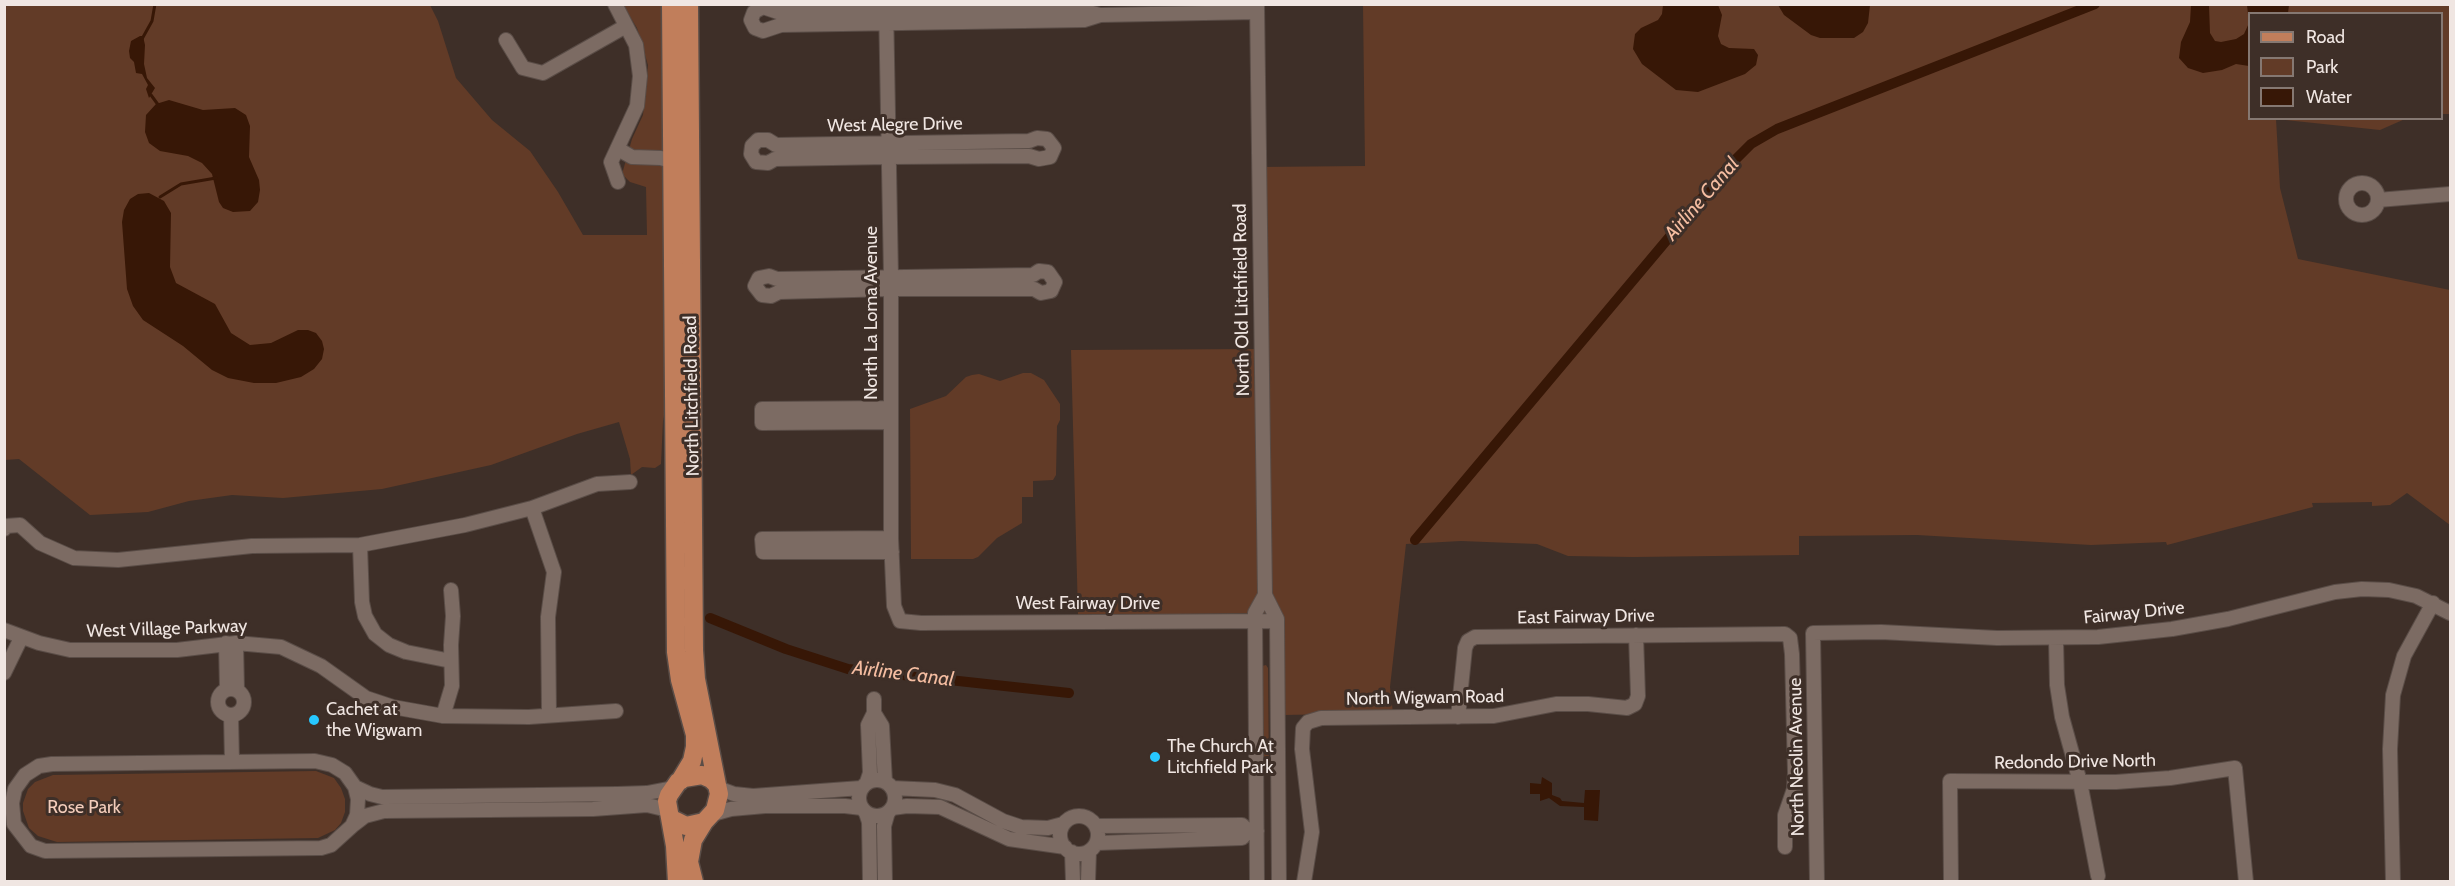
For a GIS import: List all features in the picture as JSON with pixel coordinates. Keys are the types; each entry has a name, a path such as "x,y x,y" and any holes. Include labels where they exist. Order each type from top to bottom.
{"main road":[{"name":"North Litchfield Road","path":"670,4 676,652 688,680 718,786"},
{"name":"North Litchfield Road","path":"676,784 692,761 695,747 688,680 694,650 689,4"},
{"path":"677,882 668,801 676,784 693,775 702,775 711,779 718,786 718,802 693,840 689,862 694,882"},
{"path":"669,814 686,826 696,825 708,818"}],"street":[{"path":"615,4 636,45 640,76 637,106 611,162 618,182"},
{"path":"818,18 886,13 985,16 1063,9 1081,10 1100,15 1257,8"},
{"name":"North Old Litchfield Road","path":"1257,8 1265,595 1276,621 1278,882"},
{"name":"North La Loma Avenue","path":"886,13 891,283 892,545 894,606 900,621"},
{"path":"506,40 524,68 543,73 626,26"},
{"name":"West Alegre Drive","path":"818,151 889,150 973,142 1029,141 1037,138 1047,139 1054,148 1050,157 1039,159 1029,156 974,156 889,150"},
{"name":"West Alegre Drive","path":"973,142 974,156"},
{"path":"618,149 632,157 661,158 671,161"},
{"path":"2378,200 2451,194"},
{"path":"820,284 976,282 1033,275 1039,272 1048,272 1055,282 1051,291 1041,293 1034,289 976,282"},
{"path":"824,415 890,415"},
{"path":"4,528 20,525 40,543 74,558 118,560 252,546 360,545 465,525 532,508 597,484 630,482"},
{"path":"532,508 554,572 548,618 549,714"},
{"path":"360,545 362,602 365,616 375,633 389,645 406,652 451,661"},
{"path":"826,545 892,545"},
{"path":"443,716 452,686 451,590"},
{"name":"Fairway Drive","path":"1813,633 1881,632 2056,639 2136,633 2217,621 2349,590 2389,590 2416,596 2451,613"},
{"name":"North Old Litchfield Road","path":"1257,882 1252,831 1255,613 1265,595"},
{"path":"2393,882 2390,749 2392,702 2404,656 2417,628 2433,603"},
{"name":"West Fairway Drive","path":"900,621 921,623 1276,621"},
{"name":"West Village Parkway","path":"4,630 21,638 51,646 92,651 177,650 231,643 281,647 321,666 366,698 393,707 443,716 519,717 616,711"},
{"name":"East Fairway Drive","path":"1458,717 1465,648 1466,643 1472,638 1782,633 1790,638 1793,671 1794,786 1786,812 1785,847"},
{"name":"North Neolin Avenue","path":"1813,633 1817,882"},
{"name":"North Wigwam Road","path":"1304,882 1312,832 1302,758 1302,734 1305,725 1311,720 1500,716 1556,704 1588,704 1621,709 1630,707 1636,702 1638,693 1636,635"},
{"path":"4,673 21,638"},
{"path":"2056,639 2057,685 2062,717 2080,782 2098,880"},
{"path":"231,643 232,689"},
{"path":"232,689 244,696 244,705 240,712 231,715 223,712 218,705 219,696 232,689"},
{"path":"870,882 869,822 858,797 870,772 868,725 874,713 874,699"},
{"path":"874,713 882,726 888,785 895,796 884,826 885,882"},
{"path":"231,715 232,762"},
{"path":"352,826 357,815 358,799 354,787 345,773 333,765 315,761 52,764 39,766 25,775 10,794 12,802 9,821 31,846 45,851 321,848 331,845 365,816 375,813 593,809 647,805 669,814"},
{"name":"Redondo Drive North","path":"1951,882 1950,781 2151,780 2235,768 2246,882"},
{"path":"718,786 734,794 753,796 864,785 873,780 888,785 935,790 956,795 1003,821 1021,827 1048,828 1063,824 1079,815 1091,819 1096,826 1098,837 1093,847 1088,882"},
{"path":"354,787 382,797 617,795 647,793 676,784"},
{"path":"436,796 436,811"},
{"path":"708,818 731,809 765,806 845,806 877,816 907,806 940,807 1009,839 1069,849 1081,854 1093,847 1242,838 1252,831"},
{"path":"1063,824 1060,836 1069,849 1073,882"},
{"path":"1096,826 1242,825 1265,838 1266,872 1278,882"}],"green space":[{"path":"5,5 430,5 438,21 456,78 492,120 530,151 558,192 583,235 647,235 646,187 630,182 622,174 632,139 643,115 648,65 637,28 623,5 666,5 670,383 663,421 661,464 655,468 642,467 631,475 630,459 619,422 577,434 491,465 382,489 283,498 232,495 189,501 148,512 90,515 19,459 5,460"},
{"path":"1363,5 2450,5 2450,114 2443,114 2443,12 2248,12 2248,120 2276,120 2280,188 2298,259 2450,290 2450,525 2407,493 2390,505 2372,506 2372,502 2312,503 2313,507 2167,545 2166,542 2091,545 1917,535 1799,536 1799,555 1633,557 1568,556 1537,544 1461,541 1406,544 1390,687 1393,713 1283,715 1282,613 1078,615 1071,350 1260,349 1258,167 1365,166"},
{"path":"2285,120 2403,120 2380,130"},
{"path":"1023,373 1031,373 1044,380 1060,404 1056,475 1053,480 1033,481 1033,497 1022,497 1022,523 997,538 978,557 973,559 911,559 910,409 946,396 966,377 972,375 979,374 1000,381"},
{"path":"1266,665 1268,668 1269,774 1266,776 1263,773 1262,666"},
{"name":"Rose Park","path":"316,771 334,778 345,799 345,812 341,823 335,830 318,838 57,842 38,836 29,828 23,811 28,789 35,782 53,775"}],"water":[{"path":"1663,5 1718,5 1722,15 1718,36 1721,44 1729,48 1754,49 1758,55 1756,65 1745,74 1698,92 1676,90 1642,64 1633,49 1635,34 1641,28 1658,20 1662,14"},
{"path":"1778,5 1870,5 1868,23 1863,32 1854,38 1820,38 1811,35 1784,15"},
{"path":"2191,5 2209,5 2210,33 2215,41 2221,42 2236,39 2244,34 2248,25 2248,66 2236,64 2222,70 2203,73 2188,68 2179,58 2181,42 2190,22"},
{"path":"2247,5 2289,5 2288,12 2248,12 2248,14"},
{"path":"143,36 145,45 144,64 147,78 155,88 149,98 146,89 148,85 142,74 136,73 134,62 130,58 131,41"},
{"path":"169,100 203,110 235,108 246,115 250,126 249,157 259,180 260,190 258,202 250,211 233,212 223,208 219,202 212,174 202,163 188,156 160,151 149,143 145,132 146,115 156,104"},
{"path":"149,193 164,201 171,213 170,267 176,283 215,304 231,333 250,345 271,343 298,330 316,333 324,349 322,359 314,369 301,377 276,383 254,383 228,378 212,370 183,346 143,320 133,306 127,289 122,222 124,210 130,199 138,194"},
{"path":"1542,777 1552,783 1552,795 1562,801 1584,803 1585,790 1600,790 1598,821 1584,820 1584,807 1560,806 1549,798 1540,801 1540,794 1530,794 1530,783 1541,784"}],"waterway":[{"path":"142,39 152,21 155,4"},
{"name":"Airline Canal","path":"1415,540 1729,166 1751,144 1777,129 2095,4"},
{"path":"151,95 159,106"},
{"path":"160,197 181,184 216,178"},
{"name":"Airline Canal","path":"710,618 786,649 848,669 1069,693"}],"place":[{"name":"Cachet at the Wigwam","path":"314,720"},
{"name":"The Church At Litchfield Park","path":"1155,757"}]}
